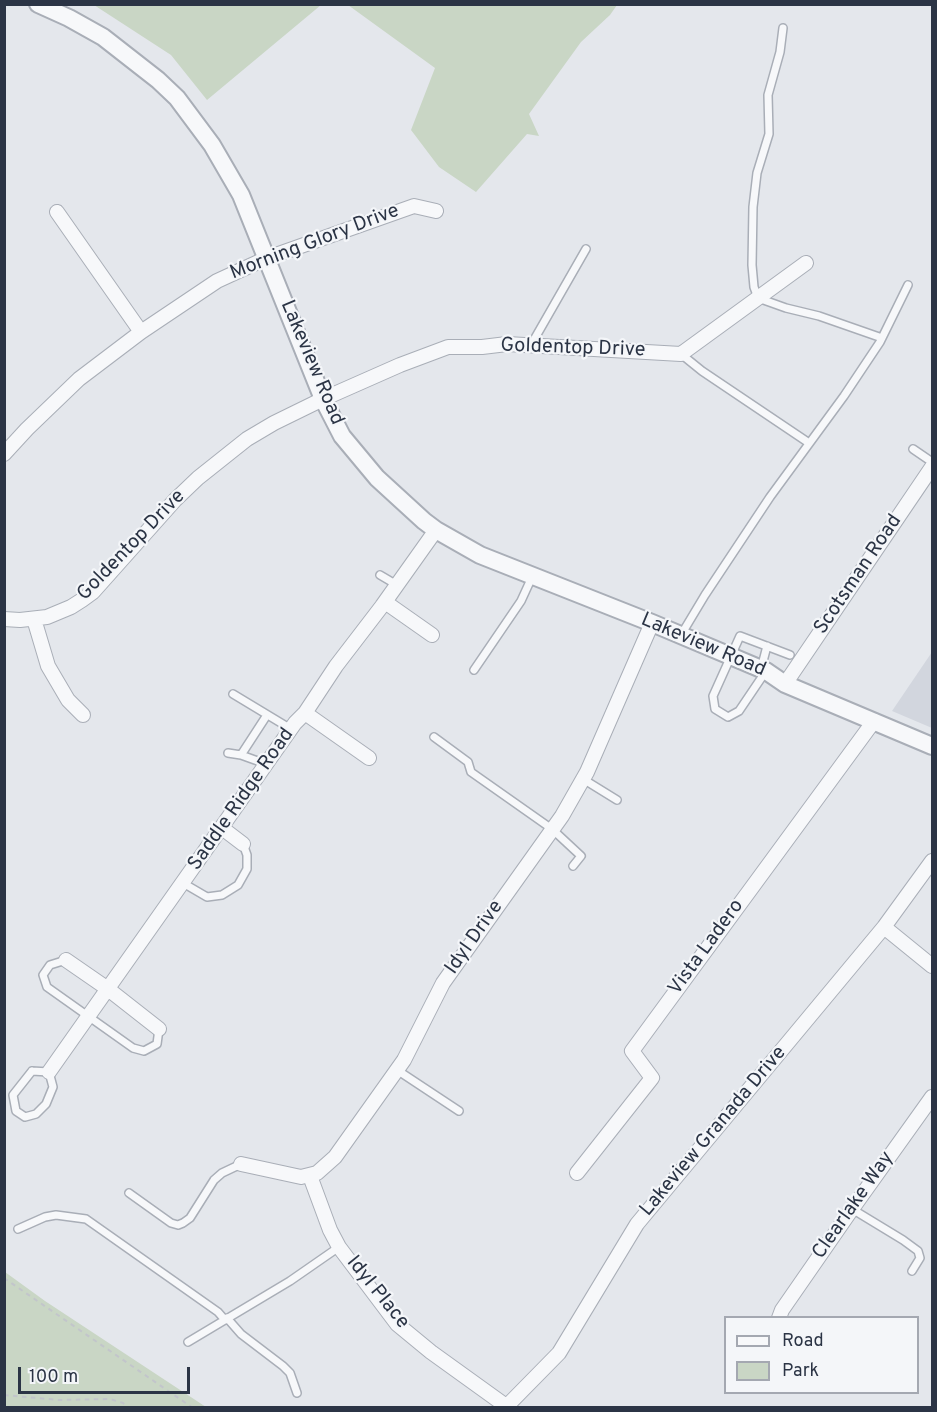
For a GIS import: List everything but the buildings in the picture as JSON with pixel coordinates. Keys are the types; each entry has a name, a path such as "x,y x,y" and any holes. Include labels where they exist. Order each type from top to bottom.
{"street":[{"name":"Lakeview Road","path":"38,4 103,37 158,80 177,98 212,145 241,195 323,399 342,436 377,478 424,521 480,555 731,656 763,670 785,684 933,746"},
{"name":"Morning Glory Drive","path":"4,454 80,379 141,332 217,281 267,258 414,206 436,211"},
{"path":"57,212 141,332"},
{"path":"681,354 806,263"},
{"name":"Goldentop Drive","path":"4,619 34,619 59,612 82,600 93,592 175,500 198,478 247,439 323,399 400,365 448,348 507,344 681,354"},
{"name":"Scotsman Road","path":"785,684 933,467"},
{"name":"Saddle Ridge Road","path":"49,1072 266,764 436,530"},
{"path":"385,602 432,635"},
{"path":"34,619 48,666 68,700 83,715"},
{"name":"Idyl Drive","path":"310,1176 323,1169 335,1157 404,1060 443,983 562,816 583,779 652,623"},
{"path":"305,713 369,758"},
{"name":"Vista Ladero","path":"577,1173 652,1078 632,1051 874,721"},
{"path":"222,828 243,844"},
{"name":"Lakeview Granada Drive","path":"506,1407 559,1353 637,1224 884,927 933,861"},
{"path":"884,927 933,966"},
{"path":"66,960 159,1029"},
{"name":"Clearlake Way","path":"779,1316 852,1209 933,1097"},
{"path":"240,1164 292,1176 310,1176"},
{"name":"Idyl Place","path":"310,1176 330,1230 339,1247 397,1324 506,1407"}],"lane":[{"path":"783,28 780,52 768,95 769,134 757,173 753,207 754,287 758,298 882,338"},
{"path":"531,345 586,249"},
{"path":"681,635 705,594 757,516 844,396 882,338 908,285"},
{"path":"681,354 702,371 809,444"},
{"path":"914,449 933,462"},
{"path":"380,575 397,585"},
{"path":"474,670 521,601 532,576"},
{"path":"767,646 763,670 739,711 728,717 715,709 713,696 740,636 767,646 790,656"},
{"path":"233,694 291,729"},
{"path":"241,755 267,715"},
{"path":"434,737 468,762 471,772 552,829 581,856 573,866"},
{"path":"228,753 266,764"},
{"path":"583,779 617,800"},
{"path":"183,883 207,897 222,896 238,885 247,869 247,855 243,844"},
{"path":"66,960 50,965 43,975 47,987 133,1048 144,1051 157,1044 159,1029"},
{"path":"397,1070 459,1111"},
{"path":"32,1071 49,1072 53,1087 46,1104 36,1114 25,1117 15,1111 13,1095 32,1071"},
{"path":"129,1193 171,1223 178,1225 190,1218 214,1180 240,1164"},
{"path":"852,1209 918,1251 920,1258 912,1271"},
{"path":"18,1228 56,1215 86,1219 218,1312 241,1334 284,1366 290,1373 297,1393"},
{"path":"188,1342 290,1281 339,1247"}],"path":[{"path":"4,1278 193,1407"},
{"path":"4,1395 59,1400 110,1399 129,1407"}],"shaded area":[{"path":"932,652 932,728 892,711"}],"green space":[{"path":"94,5 321,5 207,100 171,55"},
{"path":"348,5 617,5 610,15 581,42 529,114 539,136 527,134 476,192 439,167 411,130 435,68"},
{"path":"5,1272 45,1301 206,1407 5,1407"}]}
